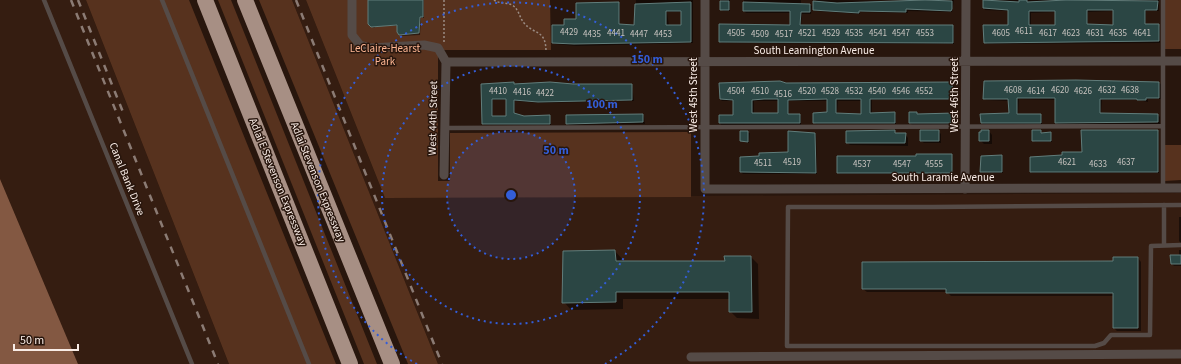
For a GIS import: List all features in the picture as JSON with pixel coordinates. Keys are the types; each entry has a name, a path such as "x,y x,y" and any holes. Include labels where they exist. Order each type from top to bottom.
{"highway":[{"name":"Adlai E Stevenson Expressway","path":"205,0 350,364"},
{"name":"Adlai Stevenson Expressway","path":"245,0 392,364"},
{"path":"378,328 396,364"}],"street":[{"path":"352,0 352,35 360,45 370,48 424,46 438,48 446,62"},
{"name":"West 45th Street","path":"705,0 705,190"},
{"name":"West 46th Street","path":"966,0 966,189"},
{"name":"South Leamington Avenue","path":"446,62 966,62 1181,60"},
{"name":"West 44th Street","path":"444,175 446,62"},
{"name":"South Laramie Avenue","path":"705,190 1181,188"},
{"path":"691,357 1181,354"}],"lane":[{"name":"Canal Bank Drive","path":"44,0 192,364"},
{"path":"162,0 309,364"},
{"path":"1162,0 1163,188"},
{"path":"445,128 966,128 1163,126"},
{"path":"1164,205 1164,245"},
{"path":"1181,205 933,207 788,206 787,346 1095,346 1104,343 1111,335 1150,335 1151,246 1181,245"}],"path":[{"path":"444,0 444,42"},
{"path":"494,0 507,3 515,7 525,24 540,34 546,46 546,52"}],"shaded area":[{"path":"0,0 86,0 229,364 78,364 0,179"},
{"path":"292,0 306,0 385,198 1181,193 1181,364 438,364"},
{"path":"0,179 78,364 0,364"}],"green space":[{"path":"86,0 189,0 336,364 229,364"},
{"path":"218,0 231,0 377,364 364,364"},
{"path":"259,0 292,0 438,364 408,364"},
{"name":"LeClaire-Hearst Park","path":"306,0 550,0 551,50 438,50 438,181 450,181 450,133 691,132 691,197 385,198"},
{"path":"1165,0 1181,0 1181,49 1165,49"},
{"path":"1165,145 1181,145 1181,180 1165,181"}],"building":[{"path":"368,0 423,0 423,17 420,17 419,33 399,35 397,32 397,25 371,27 368,24"},
{"path":"925,0 952,1 952,9 951,11 906,9 906,12 859,11 859,13 813,10 813,1 837,3"},
{"path":"983,0 1019,2 1019,0 1027,0 1027,2 1066,0 1158,1 1157,10 1145,10 1145,24 1159,24 1159,41 984,43 983,25 1008,25 1008,10 983,8","holes":["1087,10 1113,10 1113,25 1087,24","1029,11 1055,11 1055,25 1029,25"]},
{"path":"720,1 729,1 729,10 720,10"},
{"path":"619,2 619,24 634,25 635,4 691,2 691,42 552,43 552,25 564,25 564,19 576,19 576,3","holes":["666,11 681,11 681,25 666,25"]},
{"path":"743,2 810,4 810,12 801,12 800,25 953,25 953,43 719,42 719,24 790,25 790,11 743,11"},
{"path":"1076,80 1159,82 1159,98 1146,98 1146,100 1100,99 1100,113 1158,114 1158,122 1055,123 1055,98 1017,98 1017,114 1041,114 1041,123 981,123 980,114 1009,113 1008,99 983,99 984,81"},
{"path":"780,81 786,83 952,82 953,99 870,99 870,113 895,112 895,123 813,123 813,113 827,112 827,99 788,100 788,114 800,114 800,123 719,123 719,115 733,115 733,100 720,99 719,83","holes":["778,99 778,113 752,113 752,100","836,99 861,99 861,114 836,113"]},
{"path":"550,82 573,84 632,84 632,100 538,102 514,100 514,113 524,116 550,115 550,124 482,124 481,84","holes":["492,99 506,99 506,116 492,116"]},
{"path":"909,112 917,112 917,114 954,113 954,123 909,123"},
{"path":"643,114 643,122 566,124 566,115"},
{"path":"895,130 895,133 906,133 905,143 846,143 846,131"},
{"path":"920,130 939,130 939,141 920,141"},
{"path":"981,130 989,130 989,141 979,141 979,132 981,132"},
{"path":"1032,130 1041,130 1041,133 1051,132 1051,141 1032,141"},
{"path":"1081,130 1158,130 1158,172 1030,172 1030,157 1062,155 1062,152 1082,152"},
{"path":"740,131 748,131 748,142 740,141"},
{"path":"788,131 815,133 816,173 740,172 740,157 759,156 759,153 788,152"},
{"path":"916,154 952,154 952,173 837,173 837,156 916,156"},
{"path":"1002,155 1002,172 980,172 981,156"},
{"path":"615,250 616,261 725,261 724,256 751,256 752,312 729,312 729,292 616,292 616,302 562,303 563,251"},
{"path":"1170,255 1181,255 1181,264 1171,264"},
{"path":"1113,257 1138,257 1138,328 1113,328 1113,293 946,293 946,289 862,289 862,262 1113,261"}],"railway":[{"path":"71,0 218,364"},
{"path":"78,0 123,112"},
{"path":"296,0 442,364"}]}
